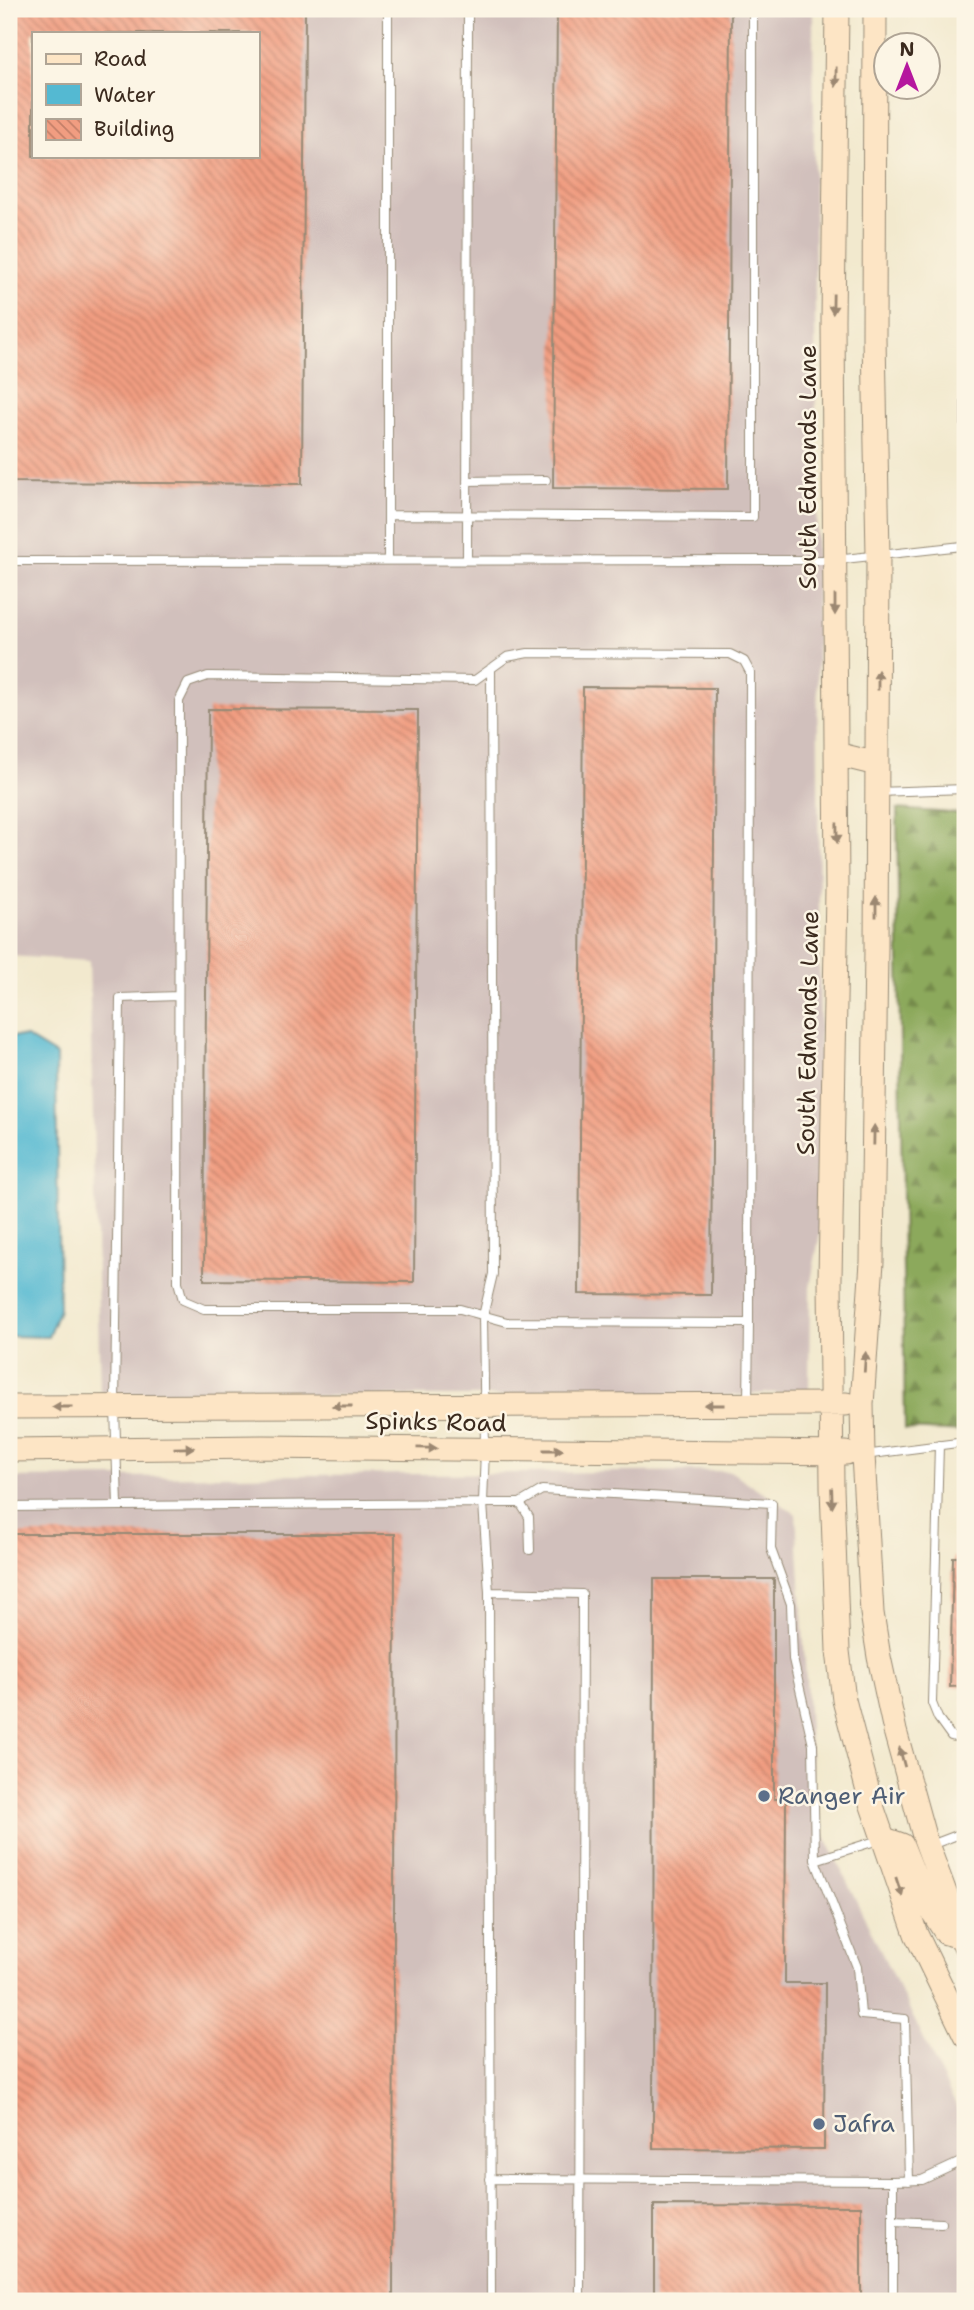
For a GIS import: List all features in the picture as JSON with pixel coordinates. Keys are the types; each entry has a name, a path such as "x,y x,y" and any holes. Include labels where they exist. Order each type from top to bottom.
{"main road":[{"name":"South Edmonds Lane","path":"837,9 833,320 837,890 830,1263 838,1651 844,1700 870,1803 916,1934 965,2035"},
{"path":"875,9 877,764 872,1262 862,1404 863,1455 872,1614 895,1731 928,1846 963,1941"},
{"path":"836,754 877,764"},
{"name":"Spinks Road","path":"9,1407 862,1404"},
{"name":"Spinks Road","path":"9,1450 276,1447 832,1452 863,1455"},
{"path":"884,1839 902,1845 934,1917 946,1934 963,1941"}],"lane":[{"path":"388,9 388,559"},
{"path":"467,559 468,9"},
{"path":"388,515 753,517 753,9"},
{"path":"965,321 965,480"},
{"path":"467,481 546,480"},
{"path":"9,561 835,560 964,546"},
{"path":"748,1405 749,1323 750,672 744,661 730,654 528,653 507,657 475,680 208,676 188,683 179,701 178,1282 183,1300 204,1309 460,1309 507,1322 749,1323"},
{"path":"491,668 493,1275 483,1316 483,1503 488,1592 491,2301"},
{"path":"876,792 965,789"},
{"path":"118,1506 115,1407 120,998 178,996"},
{"path":"863,1455 965,1443"},
{"path":"939,1445 932,1703 938,1718 951,1736 965,1740"},
{"path":"9,1507 520,1503 542,1490 772,1503 771,1549 791,1604 793,1659 813,1745 815,1860 857,1967 862,2015 905,2020 909,2181"},
{"path":"520,1503 529,1517 530,1550"},
{"path":"488,1592 582,1594 580,2301"},
{"path":"928,1846 965,1832"},
{"path":"815,1860 884,1839"},
{"path":"490,2179 909,2181 922,2180 965,2160"},
{"path":"893,2181 893,2301"},
{"path":"893,2221 941,2223"}],"shaded area":[{"path":"9,9 813,9 821,1227 810,1287 809,1391 715,1396 141,1395 100,1392 89,961 9,956"},
{"path":"730,1471 796,1514 814,1814 965,2124 965,2301 9,2301 9,1478"}],"green space":[{"path":"897,809 965,814 965,1432 905,1429"}],"water":[{"path":"9,1036 26,1037 56,1055 59,1310 48,1337 9,1336"}],"building":[{"path":"9,9 305,9 302,484 9,482"},
{"path":"557,9 731,9 728,489 553,488"},
{"path":"583,687 715,688 711,1295 579,1294"},
{"path":"208,709 418,710 414,1282 204,1280"},
{"path":"9,1534 395,1534 393,2301 9,2301"},
{"path":"953,1557 965,1557 965,1686 950,1687"},
{"path":"654,1579 774,1579 774,1799 786,1799 785,1983 825,1983 824,2149 653,2148"},
{"path":"654,2205 861,2206 861,2301 654,2301"}],"place":[{"name":"Ranger Air","path":"764,1796"},
{"name":"Jafra","path":"819,2124"}]}
